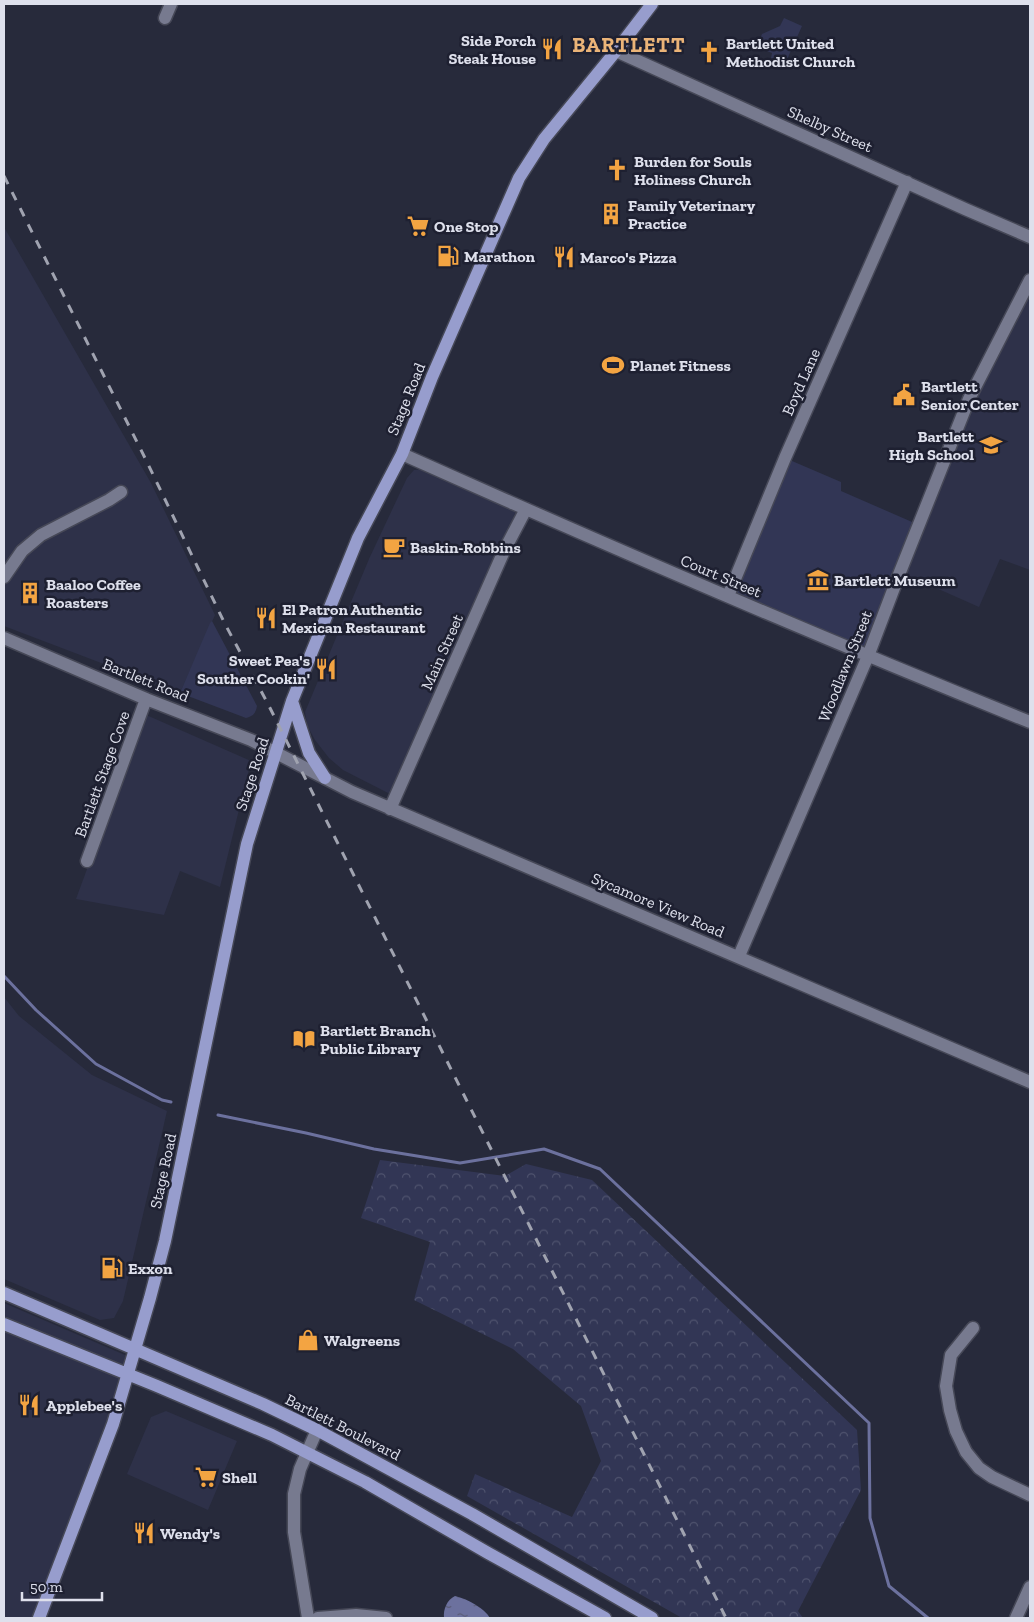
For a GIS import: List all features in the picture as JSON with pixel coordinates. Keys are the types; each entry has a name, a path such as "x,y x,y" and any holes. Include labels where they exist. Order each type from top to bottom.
{"main road":[{"name":"Stage Road","path":"39,1618 108,1438 163,1252 247,844 292,701 358,538 402,454 432,377 519,178 544,139 652,4"},
{"path":"292,701 308,753 325,778"},
{"name":"Bartlett Boulevard","path":"4,1293 263,1404 317,1430 472,1514 652,1618"},
{"path":"4,1324 272,1435 366,1482 605,1618"}],"street":[{"path":"165,18 171,4"},
{"name":"Shelby Street","path":"616,51 1030,238"},
{"name":"Boyd Lane","path":"728,596 785,458 906,182"},
{"name":"Woodlawn Street","path":"739,956 868,656 969,399 1030,280"},
{"name":"Court Street","path":"402,454 868,656 1030,722"},
{"path":"4,577 22,551 41,535 121,492"},
{"name":"Main Street","path":"390,808 504,551 526,509"},
{"name":"Bartlett Road","path":"4,638 146,699 251,740 276,753"},
{"name":"Bartlett Stage Cove","path":"87,861 146,699"},
{"name":"Sycamore View Road","path":"276,753 390,808 1030,1082"},
{"path":"973,1328 951,1355 946,1386 956,1431 966,1452 979,1468 992,1478 1030,1495"},
{"path":"308,1618 294,1532 294,1500 296,1481 306,1452 317,1430"},
{"path":"1016,1618 1030,1587"},
{"path":"318,1618 356,1615 386,1618"}],"shaded area":[{"path":"4,227 151,483 215,615 180,693 4,626"},
{"name":"Bartlett High School","path":"1030,280 1030,570 1000,559 979,607 900,572 969,399"},
{"path":"425,469 517,509 392,795 343,770 329,758 315,740 307,725 305,712 369,559 407,478 414,470"},
{"path":"144,714 251,761 220,887 180,871 164,915 76,899"},
{"path":"4,997 19,1016 92,1075 167,1111 123,1301 114,1318 100,1320 4,1279"},
{"path":"4,1303 132,1358 39,1618 4,1618"},
{"path":"166,1411 237,1441 208,1510 127,1474 151,1417"}],"green space":[{"path":"784,18 802,26 785,64 771,58 772,53 757,47 762,34 780,26"},
{"path":"785,458 841,482 841,491 919,525 868,656 728,596"},
{"path":"212,621 257,706 255,712 246,718 180,693"},
{"path":"380,1160 505,1176 526,1164 592,1180 857,1430 861,1490 798,1611 803,1618 682,1618 467,1496 475,1474 572,1517 601,1461 581,1406 513,1349 414,1300 430,1242 361,1218"}],"water":[{"path":"455,1596 475,1604 490,1618 444,1618 446,1605"}],"waterway":[{"path":"4,976 36,1010 96,1064 162,1100 171,1102"},
{"path":"218,1115 374,1149 460,1163 544,1149 600,1169 869,1423 870,1518 889,1586 928,1618"}],"railway":[{"path":"4,176 146,460 225,624 268,704 726,1618"}],"place":[{"name":"Side Porch Steak House","path":"552,49"},
{"name":"Bartlett United Methodist Church","path":"709,52"},
{"name":"Burden for Souls Holiness Church","path":"617,170"},
{"name":"Family Veterinary Practice","path":"611,214"},
{"name":"One Stop","path":"418,226"},
{"name":"Marathon","path":"448,256"},
{"name":"Marco's Pizza","path":"564,257"},
{"name":"Planet Fitness","path":"613,365"},
{"name":"Bartlett Senior Center","path":"904,395"},
{"name":"Bartlett High School","path":"991,445"},
{"name":"Baskin-Robbins","path":"394,547"},
{"name":"Bartlett Museum","path":"818,580"},
{"name":"Baaloo Coffee Roasters","path":"30,593"},
{"name":"El Patron Authentic Mexican Restaurant","path":"266,618"},
{"name":"Sweet Pea's Souther Cookin'","path":"326,669"},
{"name":"Bartlett Branch Public Library","path":"304,1039"},
{"name":"Exxon","path":"112,1268"},
{"name":"Walgreens","path":"308,1340"},
{"name":"Applebee's","path":"29,1405"},
{"name":"Shell","path":"206,1477"},
{"name":"Wendy's","path":"144,1533"}],"district":[{"name":"BARTLETT","path":"629,44"}]}
